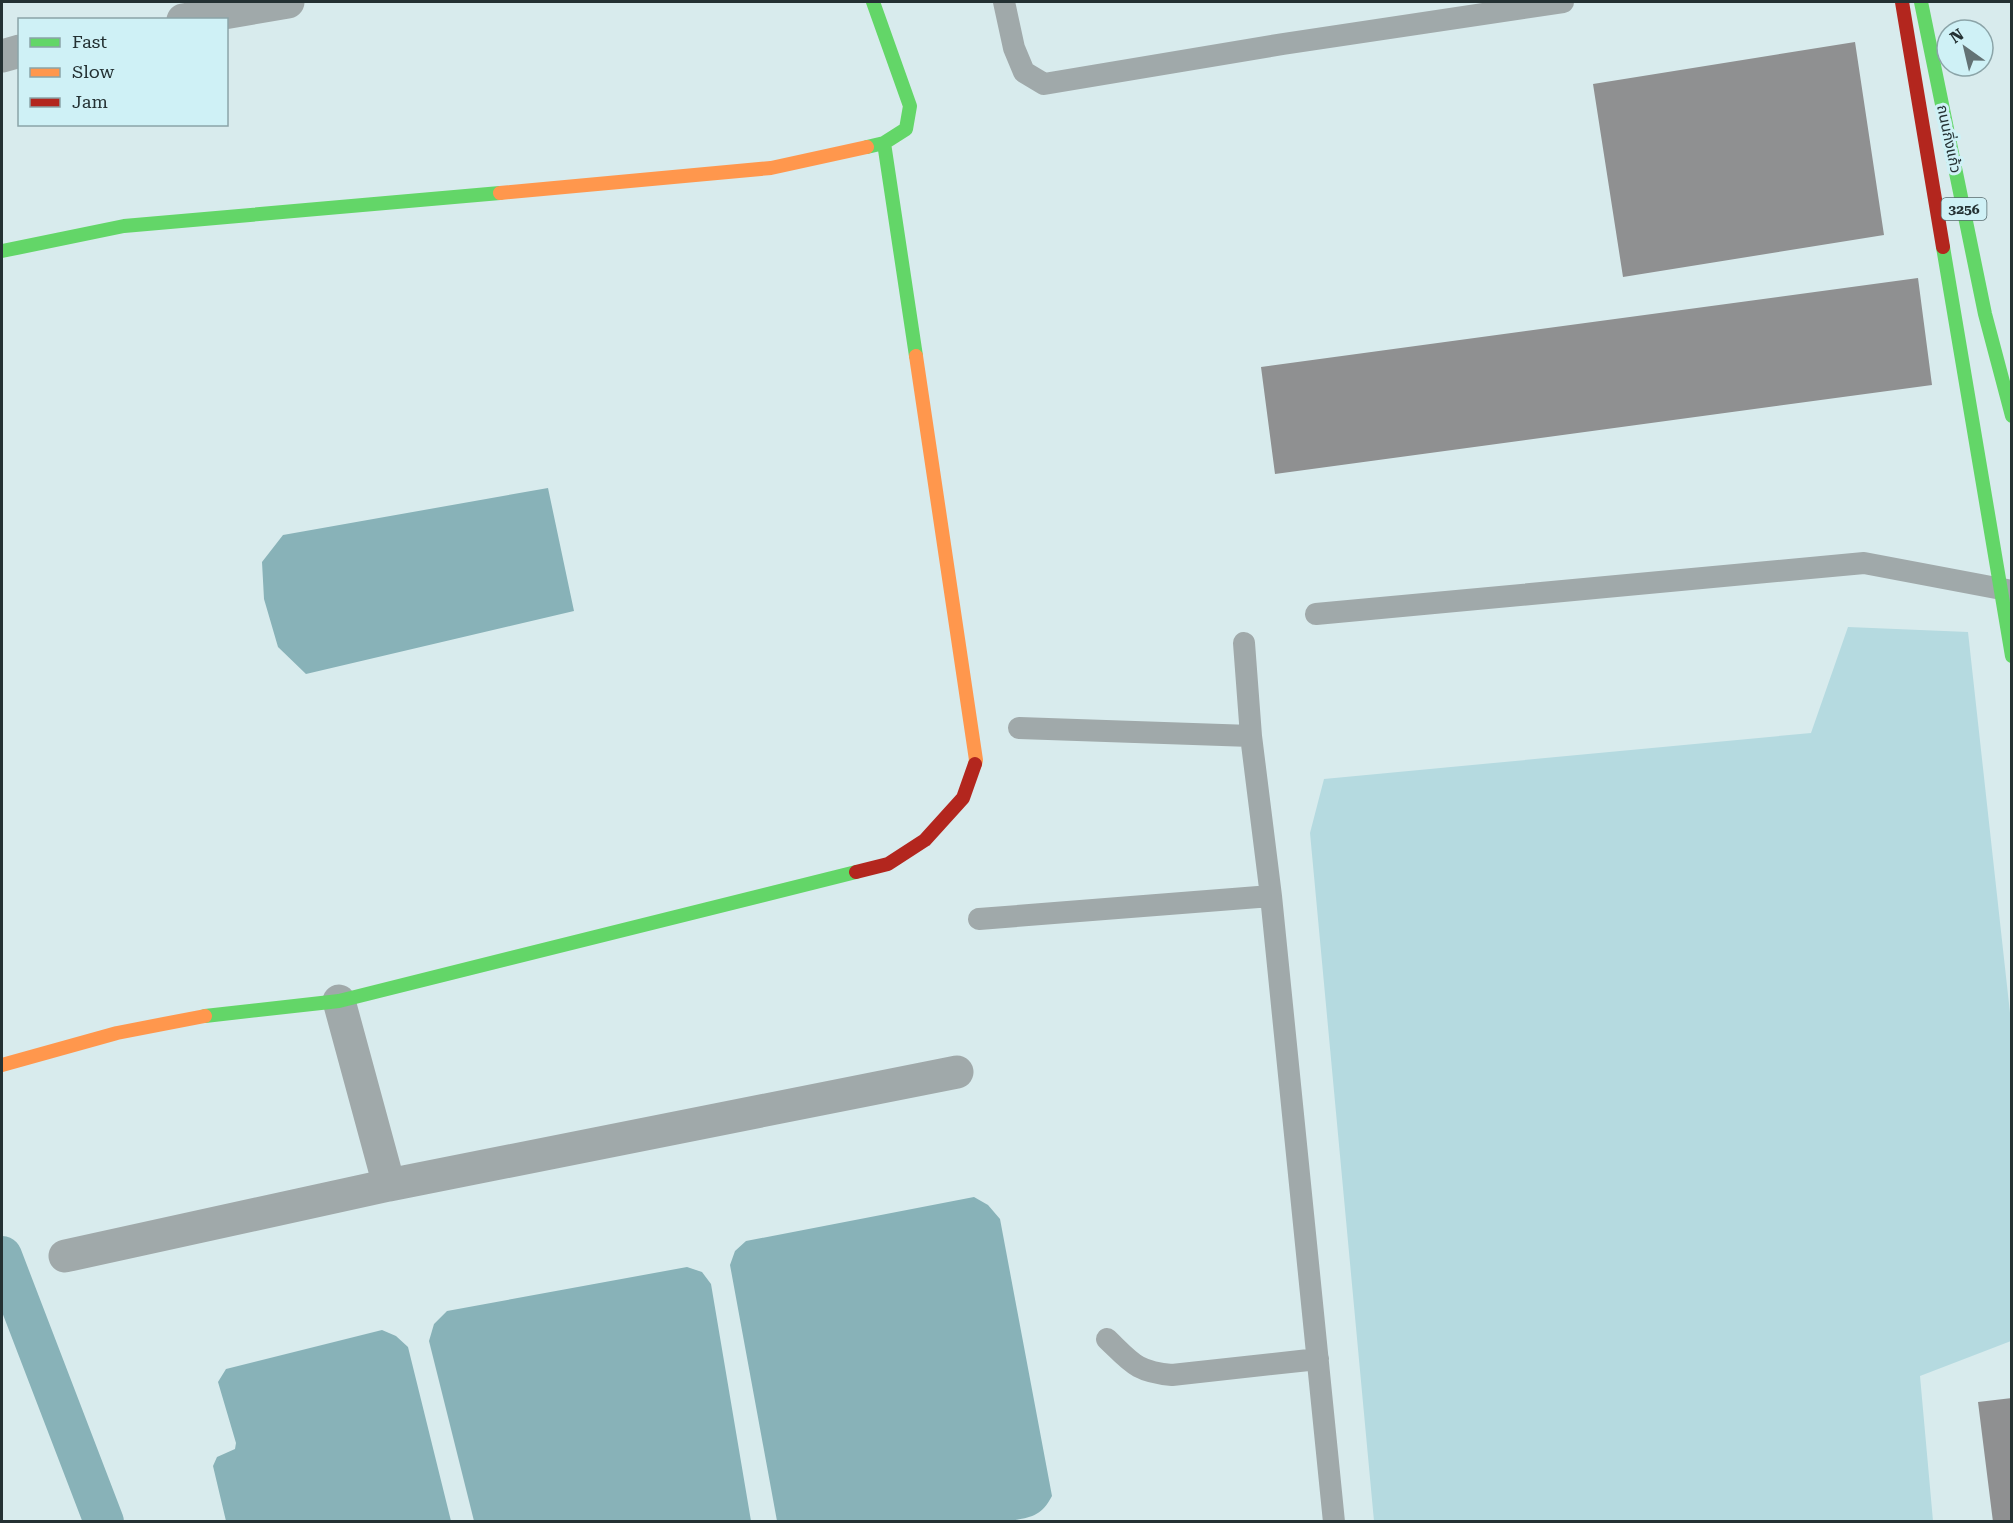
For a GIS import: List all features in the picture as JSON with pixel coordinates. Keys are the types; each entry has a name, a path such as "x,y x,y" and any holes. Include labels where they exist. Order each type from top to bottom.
{"street":[{"path":"195,18 288,2"},
{"path":"2,251 124,226 642,182 771,168 884,142 906,129 910,106 873,2"},
{"path":"1902,2 2006,590 2012,656"},
{"name":"ถนนกิ่งแก้ว","path":"1921,2 1985,314 2012,416"},
{"path":"2,56 18,52"},
{"path":"2,1065 117,1033 210,1015 339,1001 888,864 925,840 963,798 976,760 884,142"},
{"path":"339,1001 389,1185"},
{"path":"64,1256 389,1185 957,1072"}],"lane":[{"path":"1004,2 1014,48 1024,72 1044,84 1283,44 1563,2"},
{"path":"1316,614 1864,563 2006,590"},
{"path":"1244,643 1251,736 1271,896 1334,1521"},
{"path":"1019,728 1251,736"},
{"path":"979,919 1271,896"},
{"path":"1107,1339 1137,1367 1150,1373 1172,1375 1318,1359"}],"shaded area":[{"path":"548,488 574,611 306,674 278,647 264,599 262,562 283,535"},
{"path":"1848,627 1968,632 2011,1022 2011,1341 1920,1376 1933,1521 1374,1521 1310,833 1324,779 1811,733"},
{"path":"974,1197 988,1205 1000,1219 1052,1496 1048,1503 1035,1515 1010,1521 777,1521 730,1265 735,1251 746,1241"},
{"path":"687,1267 702,1272 711,1284 751,1521 474,1521 429,1341 434,1324 447,1311"},
{"path":"382,1330 396,1336 408,1347 451,1521 226,1521 213,1466 217,1457 235,1449 236,1443 218,1382 226,1369"}],"building":[{"path":"1855,42 1884,235 1623,277 1593,84"},
{"path":"1918,278 1932,385 1275,474 1261,367"},
{"path":"2012,1398 2012,1522 1993,1522 1978,1402"}],"waterway":[{"path":"2,1256 104,1522"}],"traffic: fast":[{"path":"867,147 884,143 906,129 910,106 873,2"},
{"path":"1921,2 1985,314 2012,416"},
{"path":"884,143 916,356"},
{"path":"2,251 124,226 500,193"},
{"path":"1943,247 2012,656"},
{"path":"205,1016 339,1001 856,872"}],"traffic: slow":[{"path":"500,193 771,168 867,147"},
{"path":"916,356 975,764"},
{"path":"2,1065 117,1033 205,1016"}],"traffic: jam":[{"path":"1902,2 1943,247"},
{"path":"856,872 888,864 925,840 963,798 975,764"}]}
